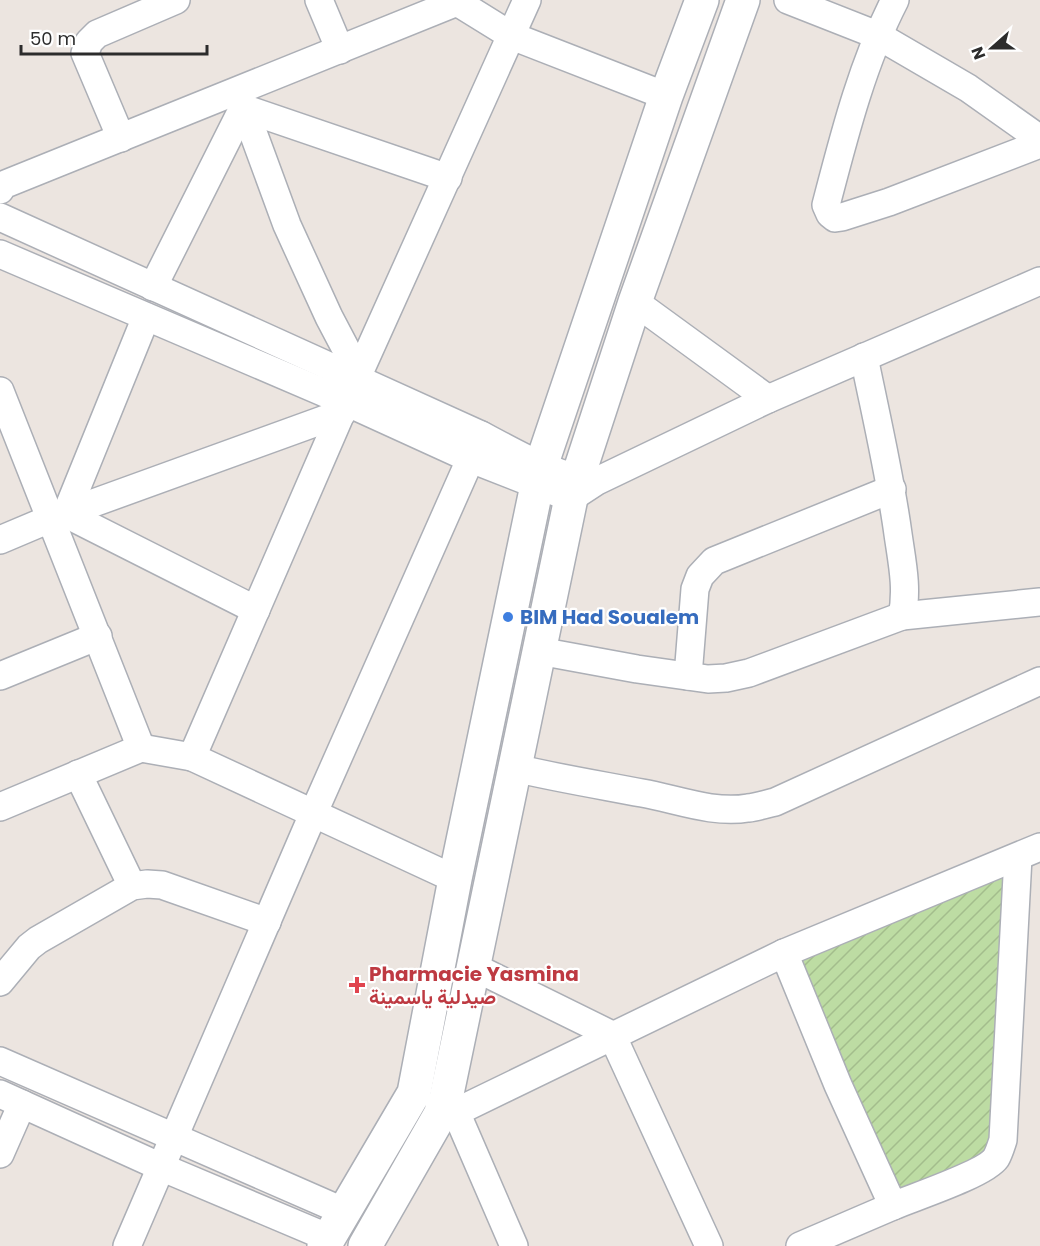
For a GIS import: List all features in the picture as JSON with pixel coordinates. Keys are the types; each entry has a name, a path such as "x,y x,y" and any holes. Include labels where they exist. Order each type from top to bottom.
{"street":[{"path":"122,138 85,53 89,42 97,34 176,0"},
{"path":"319,0 340,50"},
{"path":"192,757 351,392 527,0"},
{"path":"332,1232 414,1093 455,879 540,476 666,96 702,0"},
{"path":"365,1246 450,1110 474,967 538,651 582,486 590,436 635,302 743,0"},
{"path":"788,0 877,35 968,88 1040,142"},
{"path":"895,0 877,35 842,142 826,205 830,214 835,218 890,202 1040,142"},
{"path":"1,184 122,138 241,99 340,50 457,1 512,36 666,96"},
{"path":"241,99 448,178"},
{"path":"153,287 241,99"},
{"path":"241,99 287,225 328,317 351,392"},
{"path":"0,218 153,287 351,392"},
{"path":"0,254 146,317 351,392 540,476 582,486 768,399 1040,281"},
{"path":"635,302 768,399"},
{"path":"59,516 146,317"},
{"path":"864,357 892,489 905,578 902,616"},
{"path":"0,540 351,392"},
{"path":"3,405 59,516 98,636 141,748"},
{"path":"127,1246 314,812 476,447"},
{"path":"688,676 695,589 705,568 714,561 892,489"},
{"path":"59,516 256,610"},
{"path":"538,651 636,669 726,678 748,673 902,616 1040,602"},
{"path":"0,676 98,636"},
{"path":"515,768 588,785 644,793 693,804 722,809 746,809 775,802 1040,681"},
{"path":"0,807 141,748 192,757 455,879"},
{"path":"78,774 132,886"},
{"path":"450,1110 784,953 1029,852 1003,1140 995,1159 982,1169 800,1246"},
{"path":"0,982 28,947 132,886 162,885 267,922"},
{"path":"784,953 838,1085 893,1206"},
{"path":"474,967 612,1035 709,1246"},
{"path":"0,1061 174,1138 332,1232"},
{"path":"414,1093 450,1110 514,1246"},
{"path":"0,1154 11,1099 161,1167 332,1232"}],"green space":[{"path":"1018,857 995,1159 893,1206 784,953"}],"place":[{"name":"BIM Had Soualem","path":"508,617"},
{"name":"Pharmacie Yasmina صيدلية ياسمينة","path":"357,985"}]}
